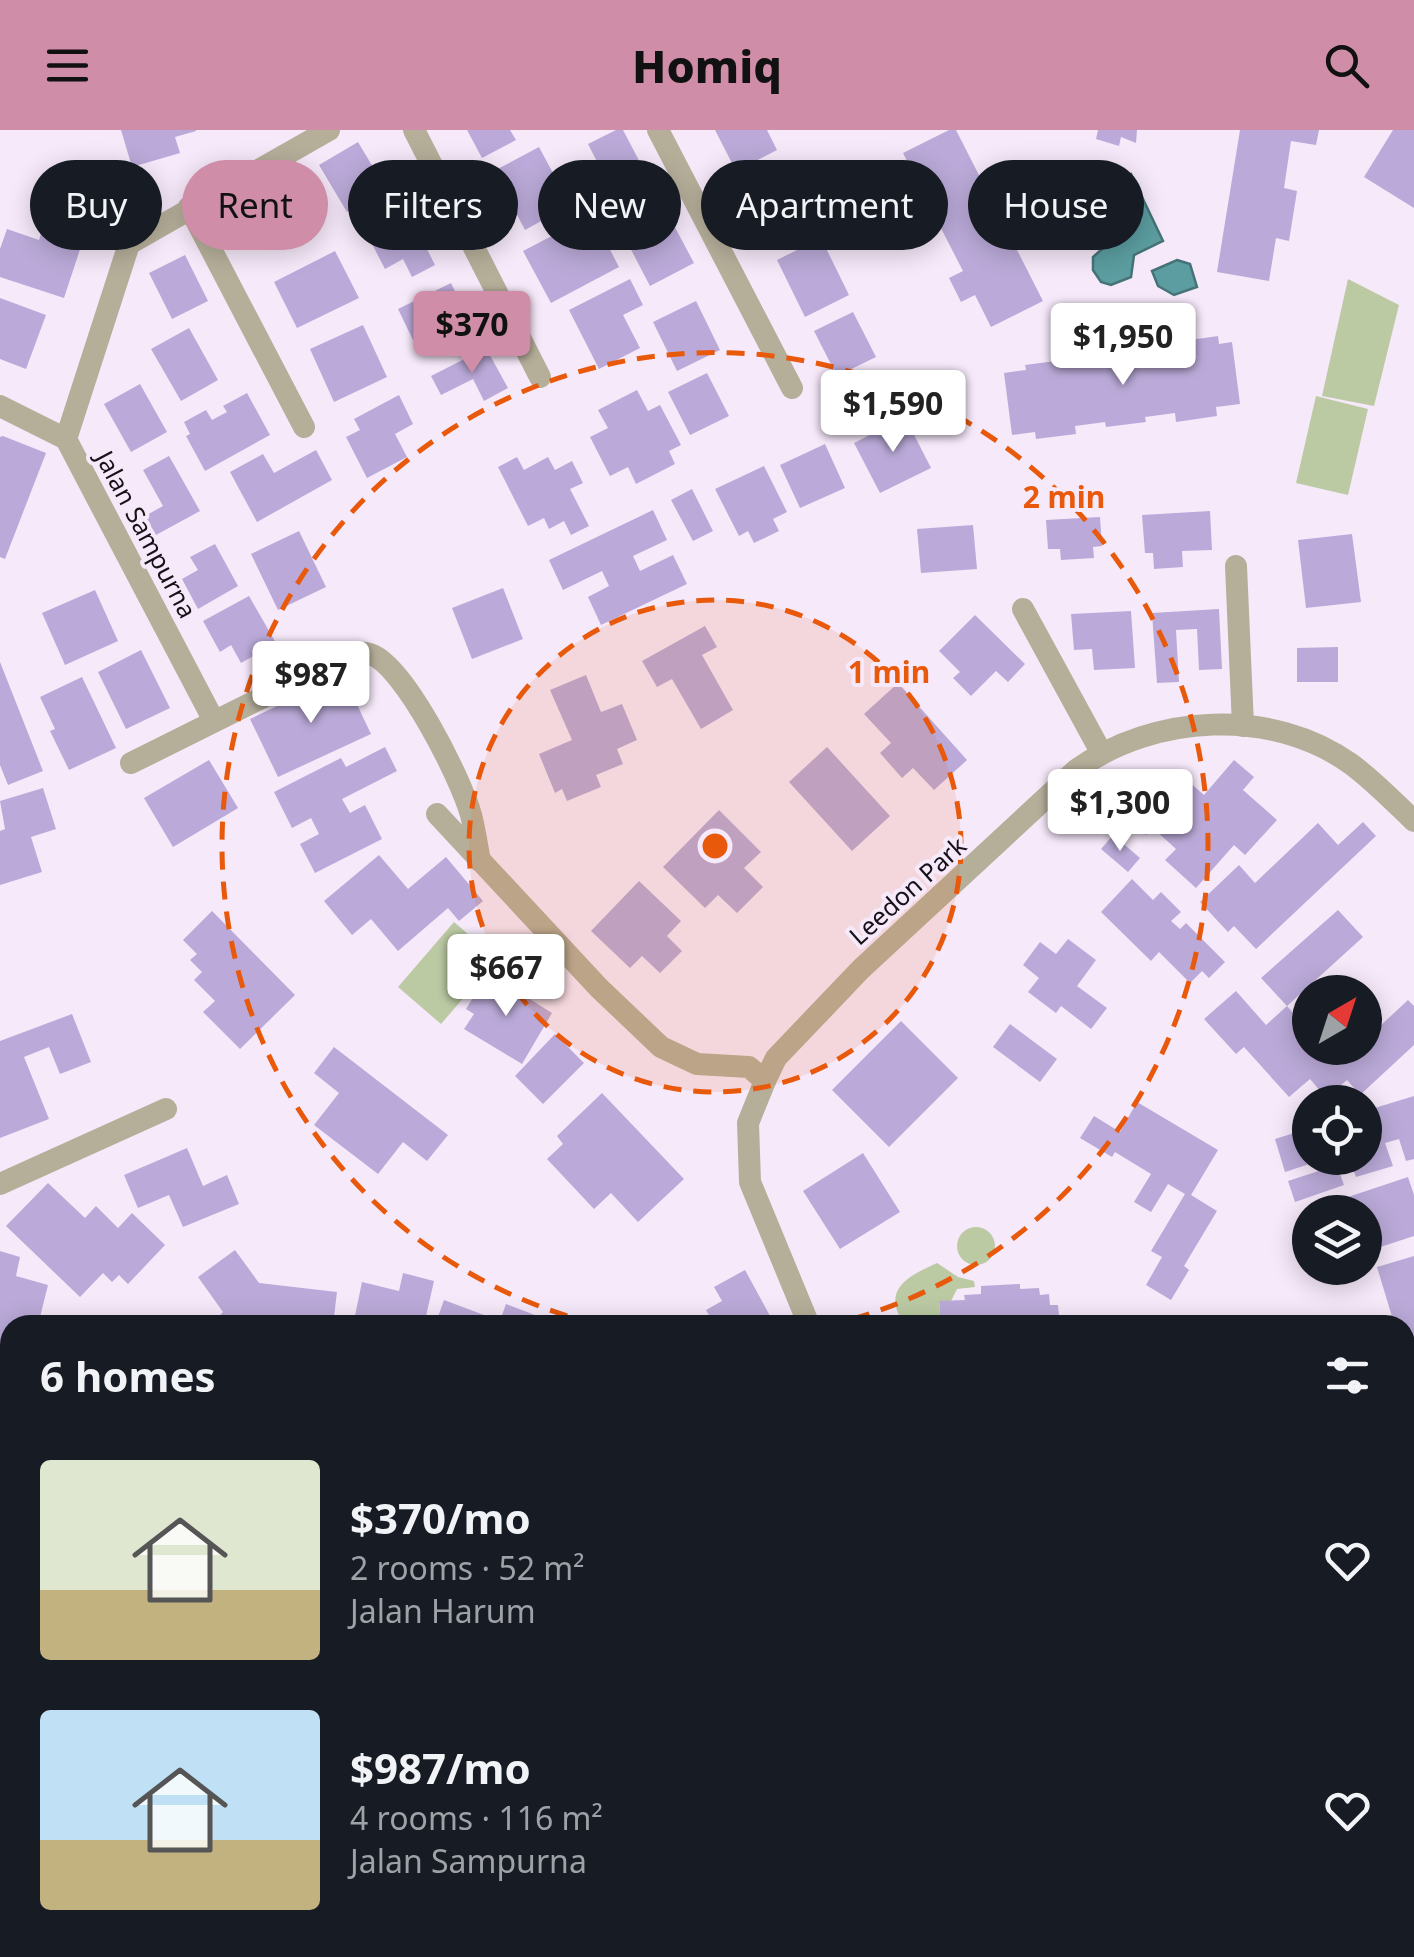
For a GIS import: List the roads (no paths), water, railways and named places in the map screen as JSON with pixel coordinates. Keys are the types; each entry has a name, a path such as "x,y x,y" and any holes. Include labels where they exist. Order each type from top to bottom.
{"street":[{"name":"Jalan Sampurna","path":"274,160 329,130"},
{"path":"414,130 540,377"},
{"path":"658,130 792,388"},
{"name":"Jalan Sampurna","path":"182,211 134,239 125,251 66,439 214,720"},
{"path":"213,250 304,427"},
{"path":"0,406 66,439"},
{"path":"1236,566 1243,726"},
{"path":"1023,609 1101,752"},
{"path":"131,763 354,652 371,654 390,666 406,684 442,752 471,812 480,861"},
{"name":"Leedon Park","path":"805,1315 750,1182 748,1123 776,1058 862,969 1076,770 1117,744 1164,730 1207,723 1243,726 1303,740 1349,763 1414,822"},
{"path":"437,814 599,988 660,1047 698,1064 749,1067 765,1081"},
{"path":"0,1184 166,1109"}]}
